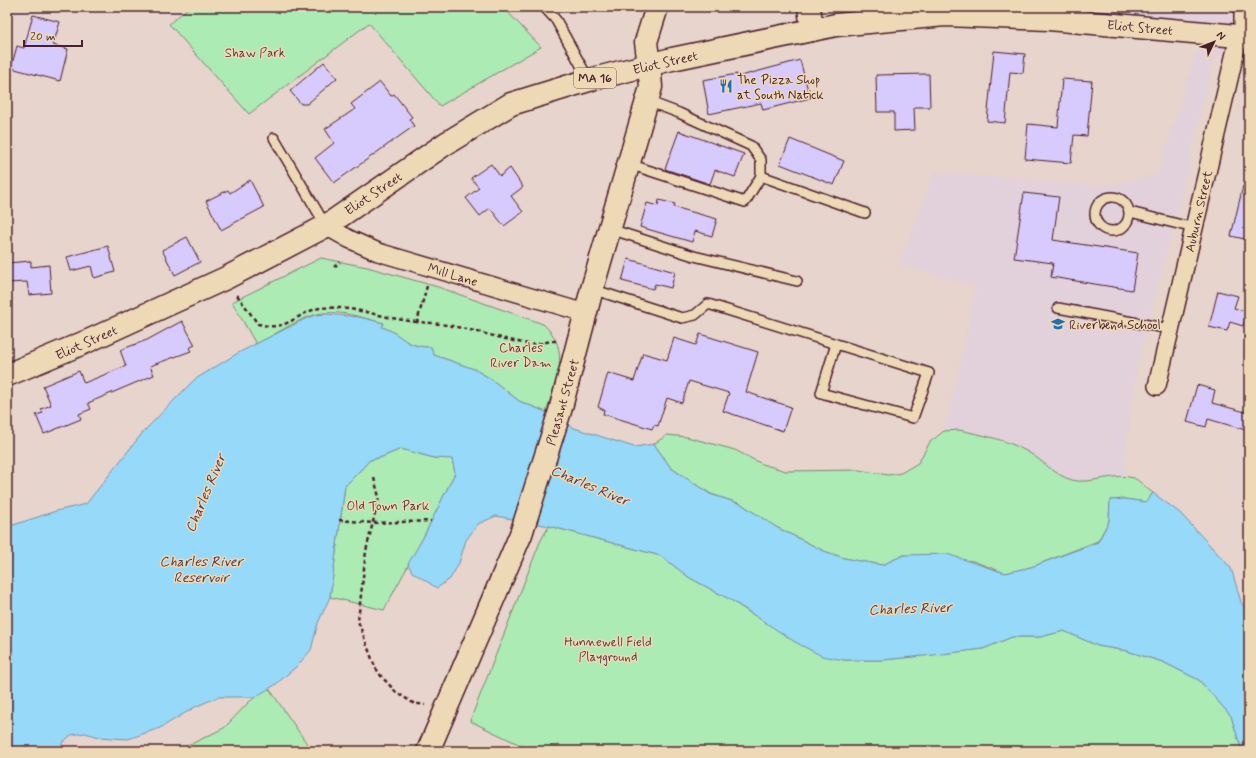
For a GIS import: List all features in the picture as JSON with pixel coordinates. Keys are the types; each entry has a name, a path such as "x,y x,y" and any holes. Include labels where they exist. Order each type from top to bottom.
{"main road":[{"name":"Pleasant Street","path":"428,751 521,534 560,411 585,313 652,83 646,42 657,7"},
{"path":"809,7 812,30"},
{"path":"921,7 957,13"},
{"name":"Eliot Street","path":"7,375 88,341 226,278 326,226 445,144 511,104 588,80 649,65 836,25 957,13 1059,17 1244,37"}],"street":[{"name":"Auburn Street","path":"1157,386 1194,228 1244,37"},
{"name":"Mill Lane","path":"326,226 349,239 378,252 585,313"}],"lane":[{"path":"544,7 556,20 588,80"},
{"path":"1239,7 1244,37"},
{"path":"629,164 745,202 761,176 761,160 751,146 679,113 647,101"},
{"path":"274,138 326,226"},
{"path":"761,176 865,212"},
{"path":"1130,212 1194,228"},
{"path":"610,229 694,256 797,281"},
{"path":"592,289 682,318 695,315 708,304 929,372 913,418 820,393 836,344"},
{"path":"1058,308 1170,329"}],"path":[{"path":"334,267 340,262"},
{"path":"417,322 433,267"},
{"path":"226,278 258,324 276,326 307,311 320,308 338,307 355,309 396,320 454,326 530,345 552,340 578,344"},
{"path":"374,478 379,497 366,551 358,621 375,667 381,676 396,692 413,703 425,705"},
{"path":"339,520 373,523 431,521"}],"shaded area":[{"name":"Riverbend School","path":"1026,7 1249,7 1249,39 1213,59 1181,198 1137,364 1125,456 1125,499 922,521 961,360 976,287 899,264 935,172 1100,186 1158,174 1202,33"}],"green space":[{"name":"Shaw Park","path":"189,7 503,7 541,47 440,106 369,23 249,114 169,24"},
{"name":"Charles River Dam","path":"321,258 367,267 438,287 543,324 552,334 560,355 557,377 546,412 519,401 491,379 474,369 434,355 431,347 409,343 390,330 382,327 384,323 358,316 340,313 322,313 314,315 292,324 256,344 232,302"},
{"path":"959,430 1010,443 1032,455 1060,475 1072,480 1086,481 1119,476 1134,478 1153,493 1146,502 1125,499 1110,500 1109,521 1098,541 1031,567 1005,573 973,561 904,555 882,565 844,558 824,551 776,527 741,504 711,494 671,468 654,444 667,435 687,437 735,450 762,464 786,471 859,470 888,475 901,473 918,463 930,442 944,431"},
{"name":"Old Town Park","path":"401,449 434,458 452,458 455,473 424,536 384,610 330,597 345,486 370,460"},
{"name":"Hunnewell Field Playground","path":"549,526 661,556 690,578 731,600 750,613 844,660 883,660 983,649 1012,637 1040,637 1064,631 1098,646 1127,651 1163,662 1199,680 1231,716 1242,751 533,751 470,721 540,542"},
{"path":"268,687 312,751 177,751 224,728 250,701"}],"water":[{"path":"326,314 359,317 384,323 382,327 390,330 409,343 431,347 434,355 474,369 491,379 519,401 546,412 571,427 634,447 654,444 671,468 710,494 741,504 776,527 824,551 844,558 882,565 904,555 947,554 1005,573 1031,567 1098,542 1109,521 1110,500 1125,499 1146,502 1153,493 1180,513 1231,568 1241,602 1249,616 1249,751 1242,751 1231,716 1199,680 1163,662 1127,651 1098,646 1064,631 1040,637 1012,637 983,649 934,655 883,660 844,660 822,656 795,642 731,600 690,578 661,556 549,526 496,516 478,524 466,540 459,563 450,579 437,588 412,572 408,564 424,536 455,473 452,459 434,458 401,449 370,460 345,486 330,597 318,623 311,650 297,666 275,685 255,697 218,697 195,707 160,728 128,739 99,737 85,733 71,735 62,743 61,751 7,751 7,527 56,511 86,504 144,431 194,380 238,353 305,319 315,315"}],"building":[{"path":"33,15 60,22 53,45 68,49 60,81 11,68 17,46 24,48"},
{"path":"994,51 1025,54 1023,73 1010,72 1005,123 987,121"},
{"path":"800,60 810,98 763,110 761,103 709,114 703,80 737,74 737,77"},
{"path":"324,62 337,78 307,104 301,104 290,91"},
{"path":"929,74 930,107 914,107 915,130 894,131 894,112 877,112 876,75"},
{"path":"1062,79 1092,81 1087,136 1074,135 1071,163 1025,159 1028,124 1058,127"},
{"path":"380,82 391,96 394,94 412,117 409,119 414,126 334,183 315,158 334,143 325,129 355,109 351,104"},
{"path":"679,131 744,154 735,177 715,170 710,184 665,169"},
{"path":"790,139 844,161 834,185 780,164"},
{"path":"491,164 500,176 510,168 523,187 511,196 523,212 504,226 490,208 480,216 466,198 479,188 471,178"},
{"path":"250,180 264,207 221,230 206,201 228,190 230,193"},
{"path":"1243,186 1249,187 1249,240 1231,236"},
{"path":"1024,193 1059,197 1053,240 1138,253 1132,290 1051,277 1053,263 1014,258"},
{"path":"659,200 675,204 674,207 717,219 712,236 695,231 692,242 640,227 647,203 658,206"},
{"path":"187,237 200,262 175,275 162,250"},
{"path":"108,246 115,272 94,278 91,266 71,271 67,257"},
{"path":"628,259 675,272 671,288 655,284 653,289 622,281"},
{"path":"31,261 31,267 49,265 51,293 29,295 27,282 7,283 7,263"},
{"path":"1218,291 1238,296 1234,308 1247,312 1243,326 1230,322 1227,331 1209,327"},
{"path":"182,321 195,345 189,348 191,351 150,366 154,375 88,403 91,409 79,414 81,419 44,434 36,415 43,413 41,409 51,405 43,386 79,371 84,383 126,366 120,350 147,340"},
{"path":"700,334 758,352 746,392 791,407 783,431 723,411 729,393 689,381 682,403 667,398 658,426 654,425 652,429 603,414 604,410 598,407 608,373 634,381 643,353 667,360 674,338 696,345"},
{"path":"1197,385 1215,390 1212,403 1249,413 1249,431 1208,419 1206,427 1187,422"}],"place":[{"name":"The Pizza Shop at South Natick","path":"726,86"},
{"name":"Riverbend School","path":"1058,324"}],"water label":[{"name":"Charles River","path":"590,485"},
{"name":"Charles River","path":"205,493"},
{"name":"Charles River Reservoir","path":"201,570"},
{"name":"Charles River","path":"910,608"}]}
